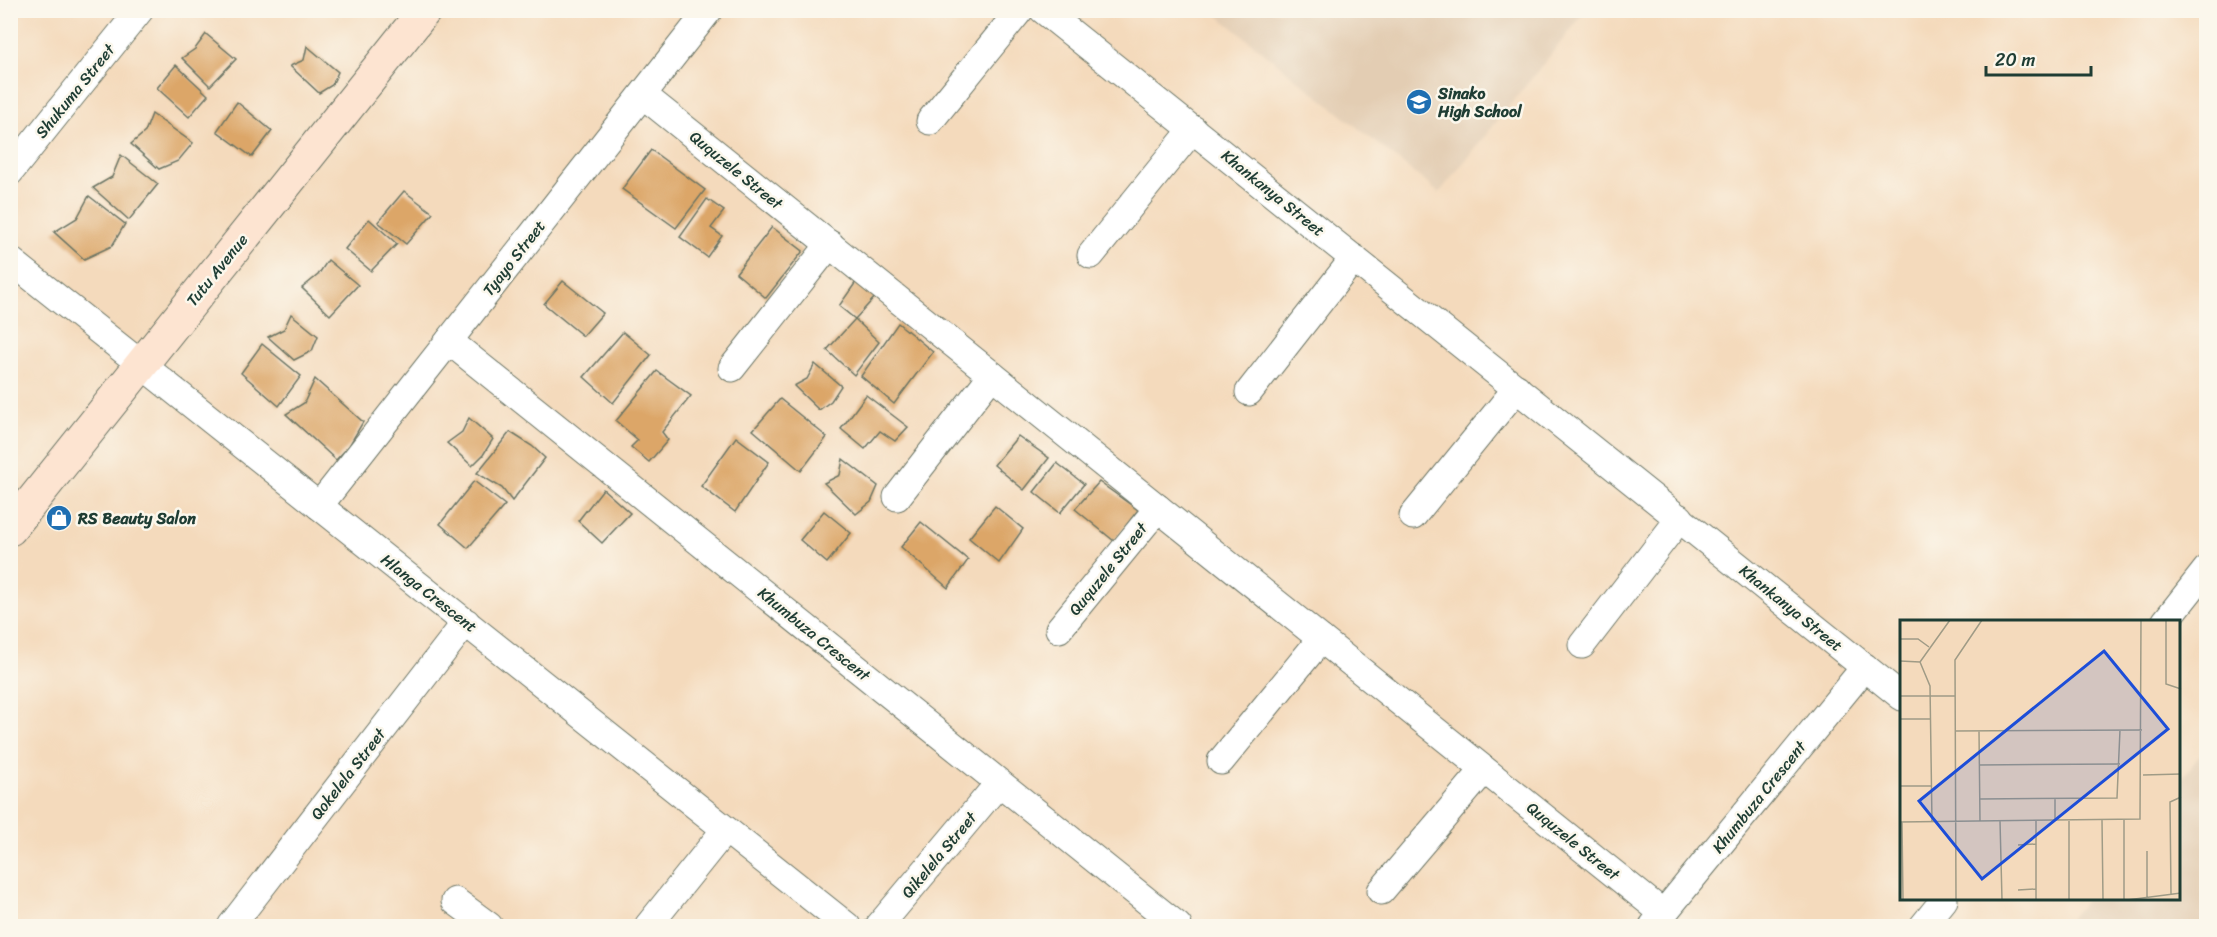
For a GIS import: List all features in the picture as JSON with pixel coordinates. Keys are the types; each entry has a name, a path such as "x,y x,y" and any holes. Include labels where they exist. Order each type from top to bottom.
{"street":[{"name":"Shukuma Street","path":"10,172 140,10"},
{"name":"Tutu Avenue","path":"10,529 425,10"},
{"name":"Tyayo Street","path":"319,506 709,10"},
{"path":"930,121 1020,10"},
{"name":"Khankanya Street","path":"1043,10 1900,695"},
{"name":"Ququzele Street","path":"643,95 1484,770 1658,920"},
{"path":"1091,255 1193,129"},
{"path":"732,368 830,244"},
{"path":"1248,392 1354,258"},
{"name":"Hlanga Crescent","path":"10,260 847,927"},
{"name":"Khumbuza Crescent","path":"449,341 1178,927"},
{"path":"897,497 993,375"},
{"path":"1413,516 1517,388"},
{"name":"Ququzele Street","path":"1059,629 1158,508"},
{"path":"1582,645 1680,518"},
{"path":"2167,620 2206,570"},
{"name":"Qokelela Street","path":"231,927 466,622"},
{"path":"1221,761 1321,639"},
{"name":"Khumbuza Crescent","path":"1658,920 1865,667"},
{"path":"1381,891 1484,770"},
{"name":"Qikelela Street","path":"879,927 999,783"},
{"path":"648,927 725,830"},
{"path":"455,901 489,927"},
{"path":"1923,927 1943,901"}],"shaded area":[{"name":"Sinako High School","path":"1212,11 1586,11 1439,193"},
{"path":"2206,747 2206,926 2064,926 2085,901 2181,901 2181,780"}],"building":[{"path":"206,34 236,59 210,86 182,58 195,49"},
{"path":"307,46 338,72 332,85 319,93 290,66 304,60"},
{"path":"176,65 208,95 189,117 157,88"},
{"path":"237,102 272,131 252,157 217,131"},
{"path":"152,114 193,143 178,161 159,169 131,144 145,132"},
{"path":"651,150 705,190 676,228 622,189"},
{"path":"121,155 158,184 129,220 93,188 112,177"},
{"path":"404,191 433,213 406,244 378,222"},
{"path":"89,196 125,224 112,246 84,259 54,232 77,218"},
{"path":"707,199 724,211 711,228 722,236 707,257 680,237"},
{"path":"369,219 397,244 371,271 345,249"},
{"path":"772,227 803,251 766,298 736,273"},
{"path":"328,260 358,285 330,315 302,288 318,275"},
{"path":"563,281 603,313 583,336 544,304"},
{"path":"856,282 876,296 855,319 839,306"},
{"path":"291,314 318,336 312,351 294,360 268,337 284,329"},
{"path":"855,319 879,342 854,375 827,350"},
{"path":"898,323 933,352 894,404 861,376"},
{"path":"623,332 651,355 613,403 584,377"},
{"path":"262,344 301,376 279,406 241,373"},
{"path":"815,364 841,386 831,401 819,410 794,386 807,379"},
{"path":"657,371 691,396 662,432 668,440 649,462 631,447 638,440 616,421"},
{"path":"315,379 363,422 349,446 336,460 286,414 304,403"},
{"path":"866,395 908,427 895,441 880,431 865,449 841,429"},
{"path":"780,399 827,437 801,471 753,430"},
{"path":"469,418 493,439 483,455 472,466 447,443 462,432"},
{"path":"510,432 532,446 545,458 512,501 502,488 477,473"},
{"path":"1018,436 1049,458 1024,490 994,465"},
{"path":"736,437 769,462 735,512 701,486"},
{"path":"843,459 878,486 871,502 856,514 824,483 840,475"},
{"path":"1057,463 1084,484 1060,513 1034,492"},
{"path":"474,481 505,505 468,548 440,524"},
{"path":"1099,482 1138,510 1114,541 1075,509"},
{"path":"603,489 630,513 602,543 578,521"},
{"path":"995,506 1023,529 999,563 969,538"},
{"path":"824,511 851,533 827,563 800,540"},
{"path":"921,522 968,560 948,588 901,547"}],"place":[{"name":"Sinako High School","path":"1419,102"},
{"name":"RS Beauty Salon","path":"59,518"}]}
